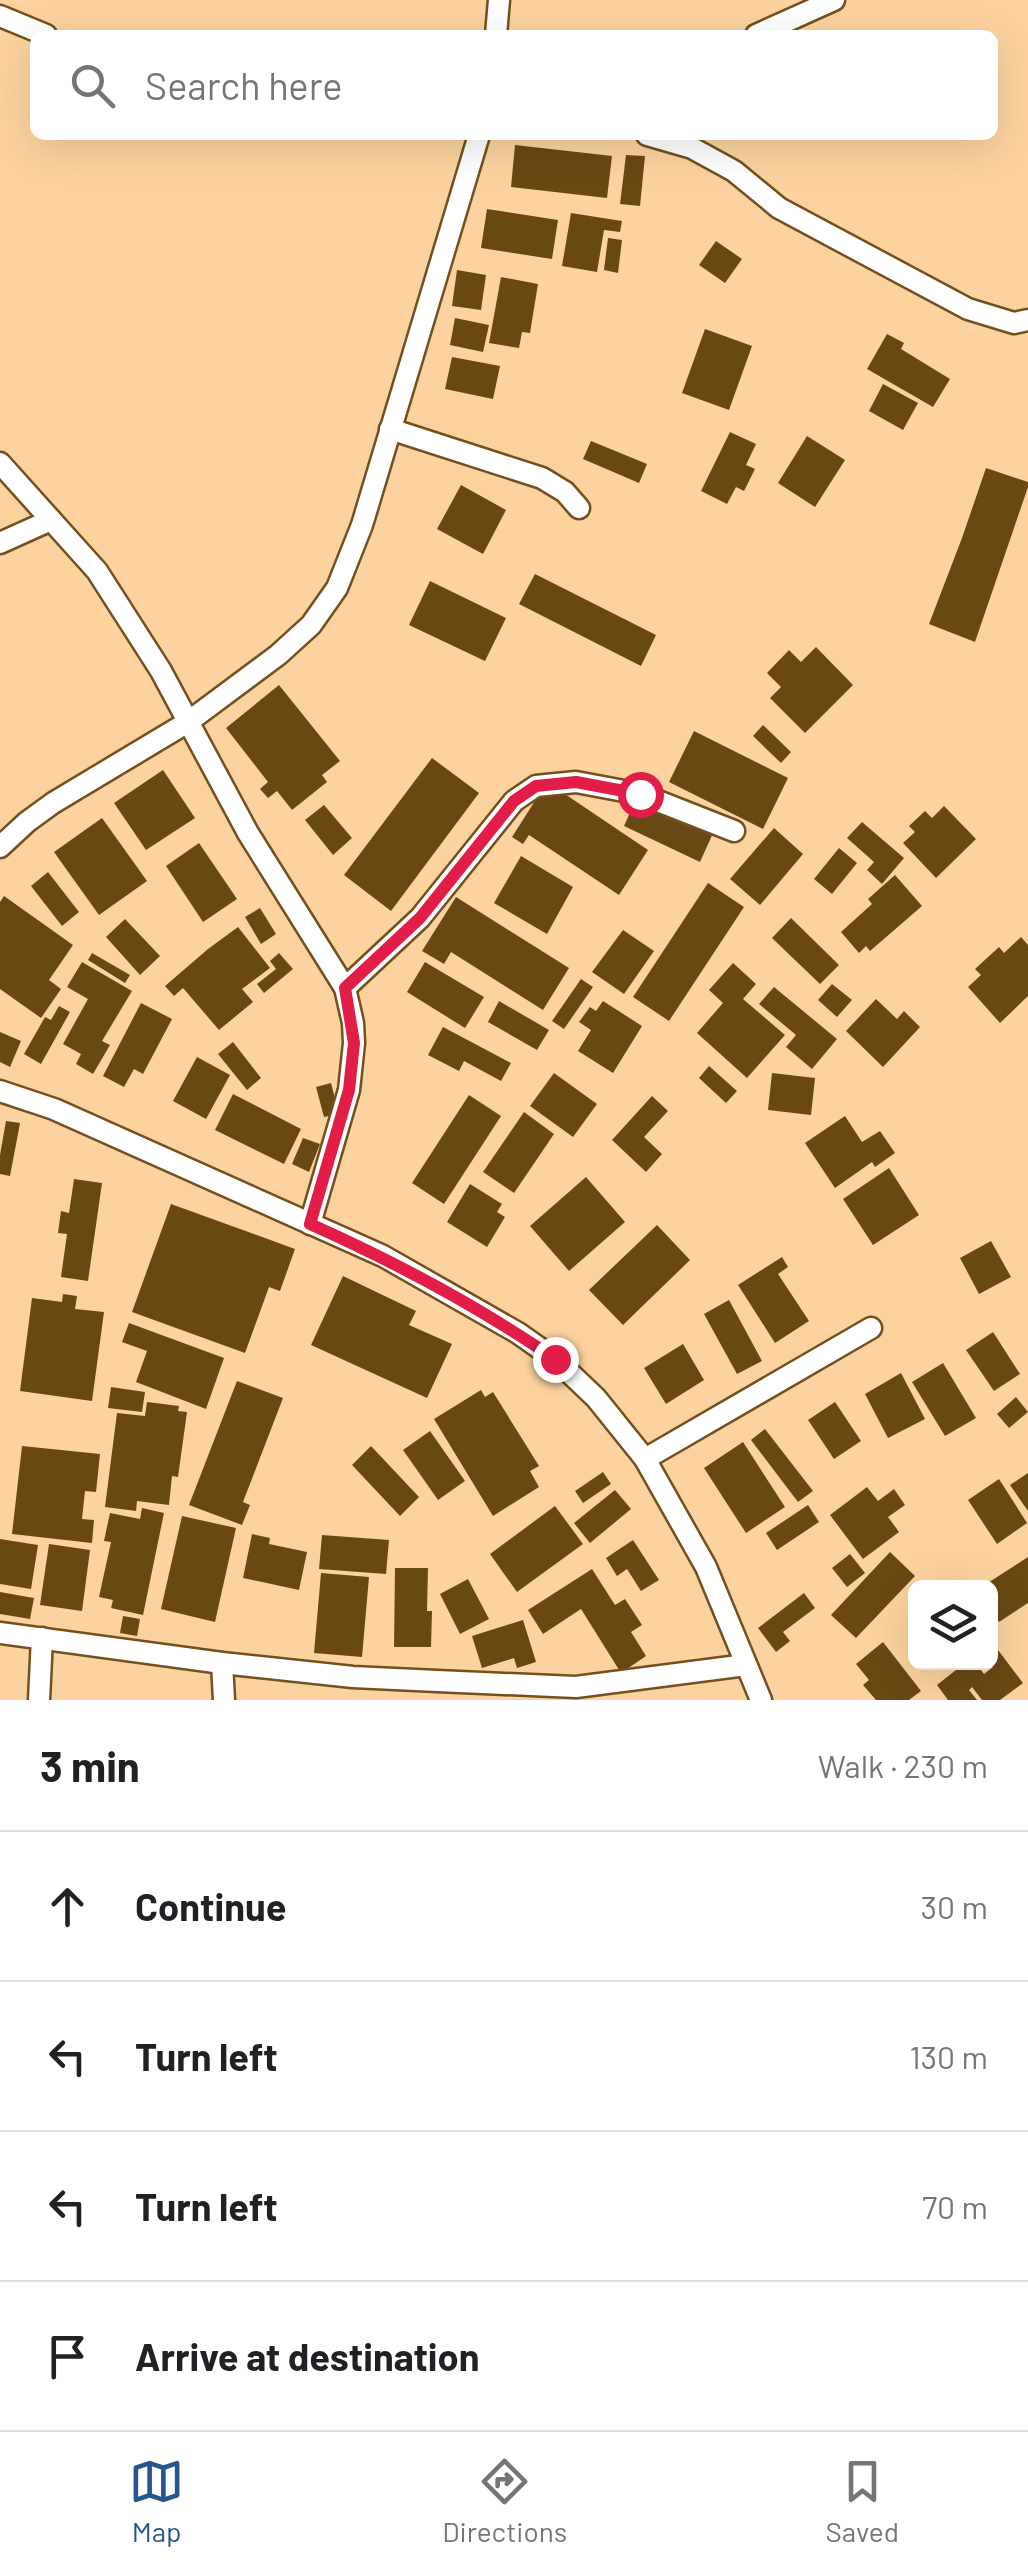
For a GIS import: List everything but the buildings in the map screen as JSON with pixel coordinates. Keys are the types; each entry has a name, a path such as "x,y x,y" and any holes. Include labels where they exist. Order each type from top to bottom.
{"street":[{"path":"496,30 499,0"},
{"path":"767,30 834,0"},
{"path":"0,16 34,30"},
{"path":"0,847 54,803 188,722 278,655 311,625 337,588 362,525 477,140"},
{"path":"668,140 734,171 778,208 968,309 1014,323 1028,320"},
{"path":"390,429 542,478 565,492 579,508"},
{"path":"0,462 96,571 161,671 248,833 345,988 354,1043 349,1090 310,1224"},
{"path":"0,543 51,520"},
{"path":"345,988 420,918 514,801 536,786 576,782 640,794 734,831"},
{"path":"1,1096 54,1109 383,1256 518,1333 555,1359 596,1398 645,1459 706,1567 761,1700"},
{"path":"645,1459 872,1328"},
{"path":"0,1632 354,1677 576,1687 746,1665"},
{"path":"40,1700 42,1638"},
{"path":"222,1663 224,1700"}],"route":[{"path":"555,1359 518,1333 383,1256 310,1224 349,1090 354,1043 345,988 420,918 514,801 536,786 576,782 640,794"}]}
